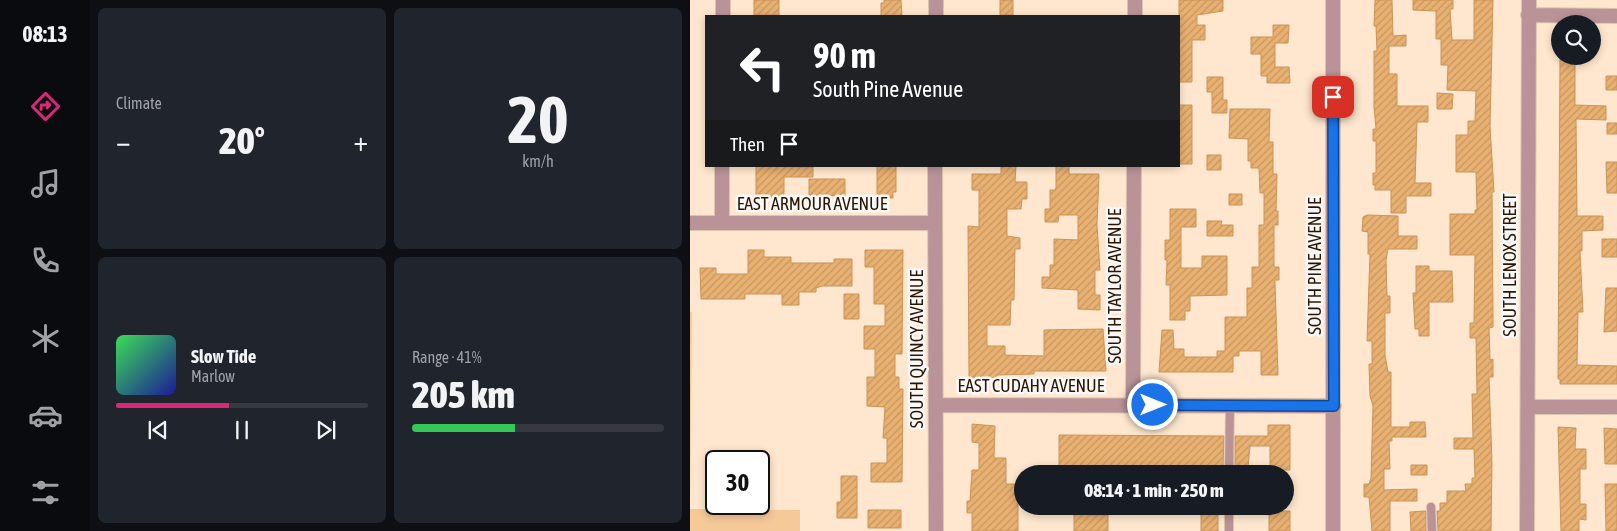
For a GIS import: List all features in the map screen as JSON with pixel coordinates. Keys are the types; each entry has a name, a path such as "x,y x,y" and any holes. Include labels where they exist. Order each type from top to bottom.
{"street":[{"path":"723,0 723,15"},
{"path":"936,0 936,15"},
{"path":"1135,0 1135,15"},
{"name":"SOUTH PINE AVENUE","path":"1333,0 1333,531"},
{"name":"SOUTH LENOX STREET","path":"1527,531 1528,0"},
{"path":"1528,15 1617,16"},
{"path":"722,167 722,222"},
{"name":"SOUTH QUINCY AVENUE","path":"935,167 936,531"},
{"name":"SOUTH TAYLOR AVENUE","path":"1133,405 1134,167"},
{"name":"EAST ARMOUR AVENUE","path":"690,222 935,222"},
{"name":"EAST CUDAHY AVENUE","path":"937,405 1334,406"},
{"path":"1528,407 1617,407"}],"lane":[{"path":"1229,465 1230,405"},
{"path":"1431,507 1432,531"},
{"path":"1229,515 1229,531"}],"shaded area":[{"path":"690,312 692,312 690,509"},
{"path":"690,509 705,509 705,515 770,515 770,510 800,510 800,531 690,531"}],"building":[{"path":"754,0 779,0 779,15 754,15"},
{"path":"884,0 901,0 902,15 881,15 881,3 884,3"},
{"path":"1000,0 1013,0 1013,15 1000,15"},
{"path":"1179,0 1223,0 1223,11 1197,15 1197,25 1205,25 1205,40 1192,40 1192,82 1180,82"},
{"path":"1375,0 1392,0 1393,36 1406,35 1406,46 1389,46 1389,74 1397,74 1397,106 1428,106 1428,122 1417,122 1415,183 1431,183 1431,196 1406,196 1406,213 1391,213 1391,190 1375,190 1375,185 1373,185 1373,173 1376,173 1376,141 1373,141 1373,129 1376,129 1374,107 1374,51 1377,51 1376,26 1374,26"},
{"path":"1413,0 1453,0 1453,9 1450,9 1452,40 1474,40 1474,0 1493,0 1490,126 1494,192 1492,192 1493,327 1489,328 1490,360 1493,359 1493,377 1489,377 1492,463 1491,531 1438,531 1437,511 1440,511 1440,503 1447,503 1447,491 1466,491 1465,484 1472,484 1472,478 1475,478 1474,449 1454,449 1454,438 1473,438 1472,394 1477,394 1476,338 1470,338 1470,323 1474,323 1475,255 1450,255 1450,214 1475,214 1475,210 1477,210 1476,172 1456,172 1456,135 1468,135 1468,121 1475,121 1476,91 1447,90 1448,65 1441,65 1441,39 1436,39 1436,11 1413,10"},
{"path":"1273,25 1289,25 1288,43 1275,43 1275,67 1289,67 1290,83 1267,83 1267,76 1261,76 1261,54 1251,54 1251,37 1273,37"},
{"path":"1560,65 1575,65 1575,105 1606,106 1606,120 1576,119 1577,216 1603,216 1603,230 1582,231 1582,251 1580,251 1583,312 1578,312 1577,365 1617,366 1617,384 1560,384 1560,379 1558,379"},
{"path":"1606,76 1617,76 1617,90 1606,90"},
{"path":"1207,77 1223,77 1223,100 1227,100 1227,113 1212,113 1212,92 1207,92"},
{"path":"1437,93 1453,94 1452,109 1437,109"},
{"path":"1180,105 1192,105 1192,164 1180,164"},
{"path":"1230,109 1270,109 1269,142 1273,142 1273,174 1277,174 1276,211 1278,211 1278,225 1274,225 1274,267 1279,267 1279,280 1275,280 1278,375 1261,375 1261,351 1239,351 1239,356 1233,356 1233,372 1159,372 1162,330 1173,330 1174,349 1184,349 1184,357 1217,357 1217,351 1225,351 1225,317 1247,317 1247,288 1252,288 1252,267 1259,267 1259,225 1264,225 1264,193 1260,193 1259,168 1251,168 1251,161 1248,161 1248,139 1229,138"},
{"path":"1607,123 1617,123 1617,134 1607,134"},
{"path":"1207,155 1221,155 1221,170 1207,170"},
{"path":"1606,162 1617,162 1617,193 1607,193"},
{"path":"756,167 813,167 813,177 784,177 784,197 756,197"},
{"path":"877,167 896,167 896,192 893,192 893,198 877,198"},
{"path":"1001,167 1016,167 1015,182 1027,182 1027,199 1022,199 1021,209 1007,209 1007,236 1020,238 1020,249 1015,249 1014,300 1011,300 1010,325 987,325 987,346 1005,346 1005,355 1044,356 1044,330 1103,329 1106,371 1034,371 1034,374 997,375 997,378 969,378 968,226 979,227 979,190 972,190 972,174 1001,174"},
{"path":"1056,167 1069,167 1069,174 1099,174 1097,225 1100,270 1095,270 1095,295 1100,295 1100,310 1078,309 1078,290 1042,288 1042,277 1050,277 1050,265 1054,265 1054,239 1078,240 1078,215 1059,215 1058,222 1045,222 1045,209 1050,209 1050,190 1055,190"},
{"path":"809,179 845,179 845,196 809,195"},
{"path":"1229,194 1242,194 1242,205 1229,205"},
{"path":"1170,209 1196,209 1196,227 1181,227 1181,268 1202,268 1202,256 1227,256 1227,295 1190,296 1190,311 1185,311 1185,320 1170,320 1170,285 1166,285 1167,260 1165,260 1165,240 1170,240"},
{"path":"1367,215 1398,216 1398,236 1417,236 1417,249 1388,249 1386,260 1387,296 1390,296 1390,313 1385,313 1385,355 1388,372 1391,372 1391,427 1410,427 1410,422 1425,422 1426,437 1392,437 1392,441 1389,441 1390,469 1384,469 1384,490 1417,489 1417,501 1390,501 1390,531 1372,531 1369,497 1364,497 1364,484 1369,484 1371,478 1373,406 1370,396 1369,364 1372,364 1372,341 1367,341 1370,254 1368,254 1368,232 1362,231 1363,217"},
{"path":"1207,221 1222,221 1221,225 1233,225 1233,236 1207,236"},
{"path":"1602,239 1617,239 1617,257 1602,257"},
{"path":"748,250 764,250 764,257 791,257 791,263 834,263 834,259 852,259 852,286 822,286 816,288 816,292 799,292 799,305 782,305 782,294 745,294 745,299 701,299 700,268 716,268 716,274 748,274"},
{"path":"865,250 903,250 902,354 895,354 895,377 899,377 899,389 903,389 902,482 871,482 871,463 887,463 887,438 883,438 885,407 867,406 867,377 875,377 875,349 864,349 864,326 885,326 885,304 874,304 874,267 865,267"},
{"path":"1416,266 1429,266 1429,271 1452,271 1453,302 1429,302 1429,336 1419,336 1419,329 1415,329 1413,293 1416,293"},
{"path":"1606,288 1617,288 1617,331 1604,332"},
{"path":"844,294 859,294 859,319 844,319"},
{"path":"972,424 995,426 994,458 1006,458 1006,484 1014,484 1014,515 1018,515 1018,531 972,531 972,513 967,513 967,501 970,501 972,470 979,470 979,443 972,442"},
{"path":"1268,425 1290,425 1290,465 1270,465 1270,446 1250,446 1248,465 1235,465 1235,436 1268,436"},
{"path":"1558,427 1576,428 1575,449 1586,449 1586,469 1580,469 1580,504 1586,504 1586,520 1579,519 1579,531 1561,531"},
{"path":"1604,428 1617,429 1617,464 1605,464"},
{"path":"1059,435 1224,436 1223,465 1059,465"},
{"path":"1411,465 1427,465 1427,475 1411,475"},
{"path":"841,476 857,476 857,518 837,518 837,502 841,502"},
{"path":"1605,484 1617,484 1617,531 1606,531"},
{"path":"868,510 901,510 901,528 868,528"},
{"path":"1426,511 1426,531 1411,531 1410,512"},
{"path":"1074,515 1108,515 1108,531 1074,531"},
{"path":"1201,515 1218,515 1218,531 1201,531"},
{"path":"1269,515 1290,515 1290,531 1269,531"}],"route":[{"path":"1153,405 1334,406 1333,97"}]}
